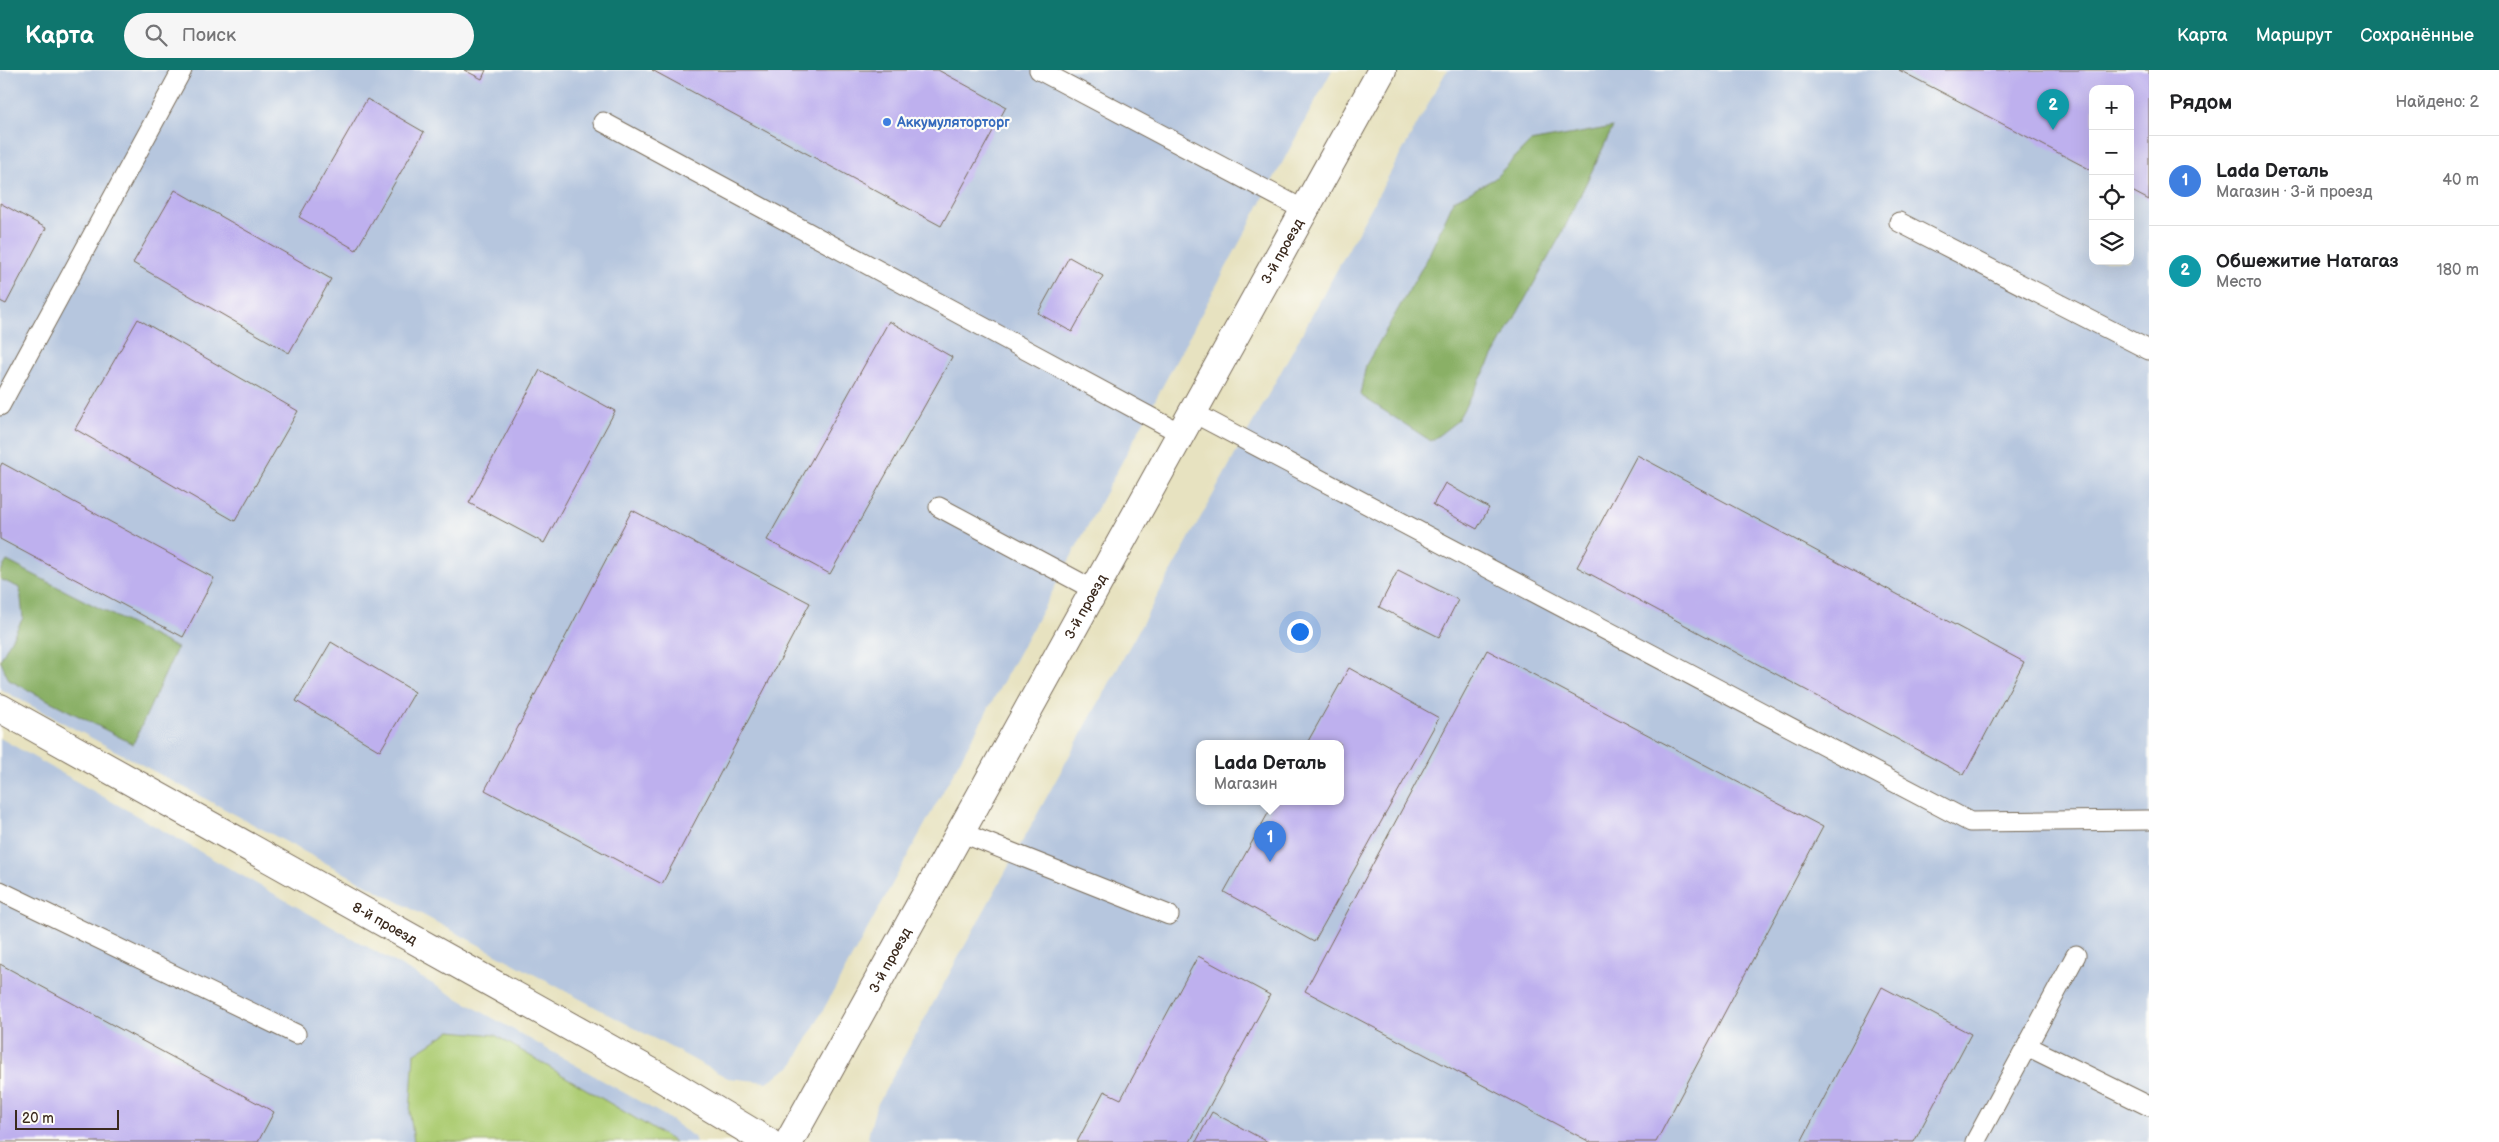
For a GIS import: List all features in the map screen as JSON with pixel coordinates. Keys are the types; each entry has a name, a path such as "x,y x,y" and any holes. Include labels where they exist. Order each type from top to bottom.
{"street":[{"name":"3-й проезд","path":"789,1142 1382,70"},
{"name":"8-й проезд","path":"0,708 652,1072 768,1142"}],"lane":[{"path":"0,406 182,70"},
{"path":"1039,70 1304,210"},
{"path":"602,122 1186,423 1970,822 2149,820"},
{"path":"1900,222 2149,350"},
{"path":"939,507 1094,590"},
{"path":"960,832 1170,915"},
{"path":"0,891 296,1034"},
{"path":"1975,1142 2076,955"},
{"path":"2027,1046 2149,1106"}],"shaded area":[{"path":"0,70 1332,70 1049,598 793,1065 767,1082 728,1078 0,689"},
{"path":"1447,70 2149,70 2149,1142 872,1142 868,1136 876,1107"},
{"path":"0,738 665,1116 694,1137 696,1142 0,1142"}],"green space":[{"path":"1613,127 1562,233 1457,421 1431,441 1360,395 1366,365 1427,259 1454,200 1494,179 1530,142"},
{"path":"7,561 177,648 133,744 9,680 0,660 23,618 20,588 0,579 0,572"},
{"path":"450,1031 495,1035 675,1142 414,1142 410,1114 414,1054"}],"building":[{"path":"464,70 486,70 482,79"},
{"path":"652,70 938,70 1006,107 941,226"},
{"path":"1899,70 2149,70 2149,200 2134,192 2134,85 2089,85 2089,169"},
{"path":"367,99 424,132 356,250 299,217"},
{"path":"175,190 331,279 289,353 133,263"},
{"path":"0,203 46,228 6,304 0,301"},
{"path":"1069,257 1103,276 1072,332 1038,313"},
{"path":"138,319 298,411 235,521 75,429"},
{"path":"889,321 952,357 830,574 767,540"},
{"path":"540,370 615,411 544,543 469,503"},
{"path":"1637,455 2024,662 1964,775 1577,567"},
{"path":"2,463 214,578 183,637 0,539 0,467"},
{"path":"1445,483 1489,508 1477,529 1433,505"},
{"path":"632,510 810,603 662,884 485,790"},
{"path":"1398,570 1458,600 1439,637 1379,607"},
{"path":"331,642 415,692 380,751 296,701"},
{"path":"1487,650 1823,827 1656,1142 1590,1142 1305,991"},
{"path":"1349,668 1439,718 1314,942 1224,892 1273,805 1344,805 1344,740 1309,740"},
{"path":"1198,956 1270,995 1190,1142 1077,1142 1104,1091 1121,1099"},
{"path":"0,964 274,1112 258,1142 0,1142"},
{"path":"1882,987 1971,1034 1914,1142 1801,1142"},
{"path":"1212,1112 1268,1142 1196,1142"}],"place":[{"name":"Аккумуляторторг","path":"887,122"},
{"name":"Обшежитие Натагаз","path":"2053,130"},
{"name":"Lada Dеталь","path":"1270,862"}]}
